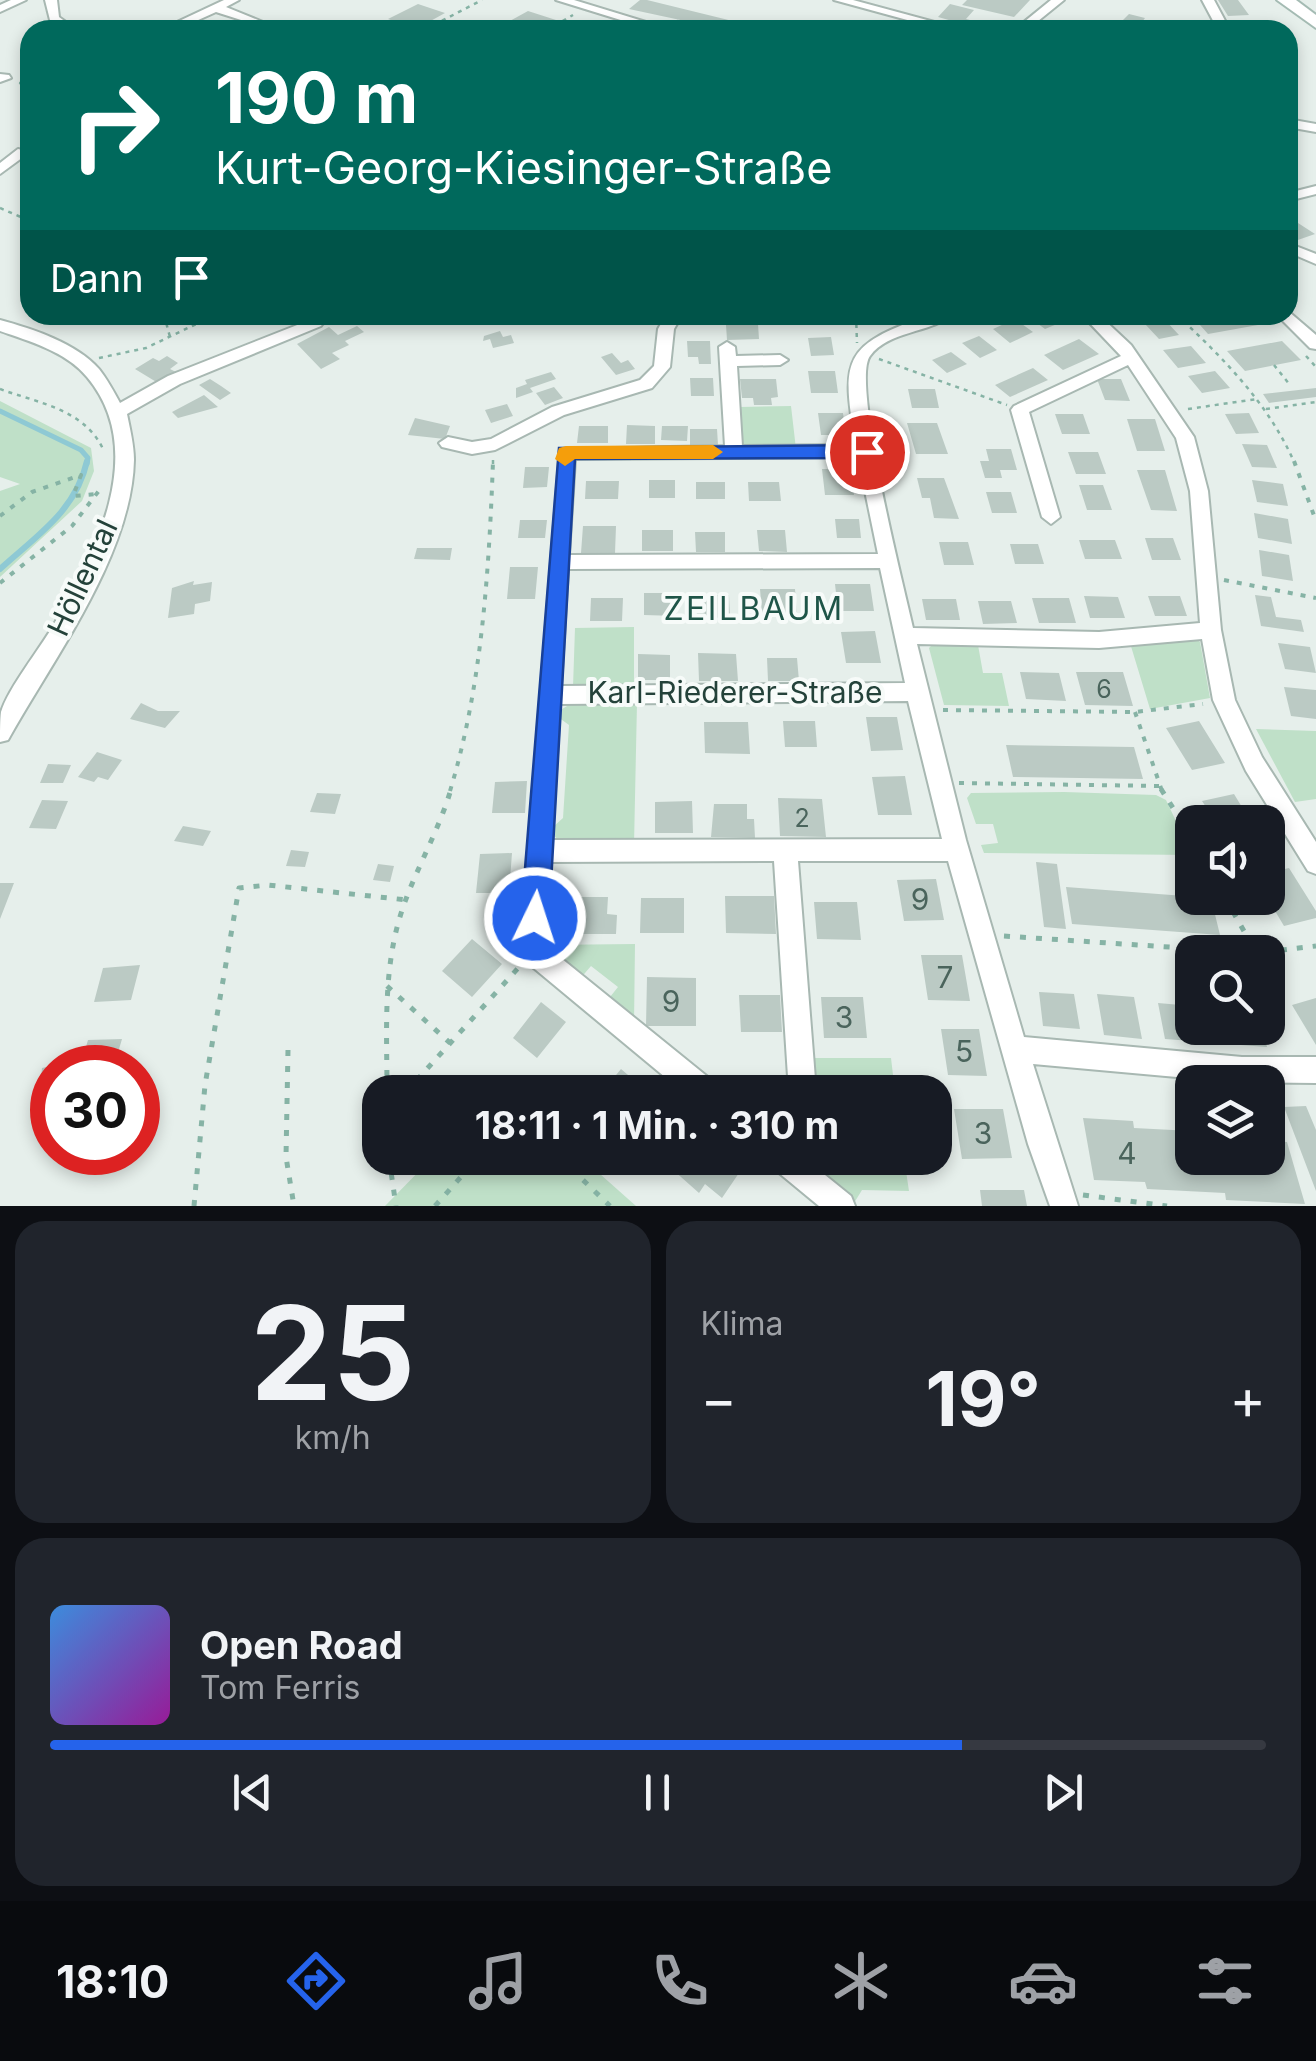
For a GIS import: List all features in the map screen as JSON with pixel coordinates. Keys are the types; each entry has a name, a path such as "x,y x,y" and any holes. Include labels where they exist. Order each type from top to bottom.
{"main road":[{"path":"1285,0 1316,23"}],"street":[{"path":"0,9 20,0"},
{"path":"189,20 233,0"},
{"path":"562,0 631,20"},
{"path":"840,0 919,20"},
{"path":"1033,20 1058,0"},
{"path":"216,8 250,20"},
{"path":"0,170 20,154"},
{"path":"0,325 77,360 95,376 120,412 174,380 310,325"},
{"path":"448,443 472,448 495,444 558,411 646,384 662,368 668,325"},
{"path":"919,325 861,353 857,376 867,452 905,636 980,935 1015,1048 1070,1198"},
{"path":"1099,325 1130,358 1185,438 1198,491 1211,630 1224,700 1254,764 1316,863"},
{"path":"1296,325 1316,344"},
{"path":"734,452 728,354 780,360"},
{"path":"1052,517 1020,410 1130,358"},
{"name":"Höllental","path":"0,733 77,605 109,532 126,453 120,412"},
{"path":"683,1075 533,951 566,452 867,452"},
{"path":"558,562 888,561"},
{"path":"905,636 1098,640 1211,630"},
{"name":"Karl-Riederer-Straße","path":"551,694 921,701"},
{"path":"785,850 802,1075"},
{"path":"540,851 958,850"},
{"path":"1015,1048 1242,1070 1316,1070"},
{"path":"815,1175 841,1206"}],"path":[{"path":"445,20 482,0"},
{"path":"565,20 579,12"},
{"path":"167,325 170,338"},
{"path":"77,360 127,354 196,325"},
{"path":"856,325 855,339 861,353 1004,404"},
{"path":"1187,325 1266,409 1302,472 1316,521"},
{"path":"1274,365 1290,385"},
{"path":"0,389 90,426 98,434 106,460"},
{"path":"1170,412 1257,399"},
{"path":"1266,409 1316,402"},
{"path":"387,1075 387,986 408,900 447,803 463,748 489,561 495,444"},
{"path":"0,516 32,492 72,477 81,475 72,496 98,494"},
{"path":"0,583 72,526 98,494 104,479"},
{"path":"1239,583 1316,598"},
{"path":"921,701 1134,712 1190,706"},
{"path":"1134,712 1159,786 1175,811"},
{"path":"940,783 1159,786"},
{"path":"194,1206 205,1084 239,888 268,885 408,900"},
{"path":"980,935 1175,948"},
{"path":"1285,950 1316,946"},
{"path":"421,1075 533,951"},
{"path":"387,986 450,1043"},
{"path":"288,1050 286,1157 294,1206"},
{"path":"391,1175 396,1206"},
{"path":"435,1206 463,1175"},
{"path":"578,1175 610,1206"},
{"path":"1070,1198 1091,1206"},
{"path":"1070,1198 1166,1206"}],"green space":[{"path":"0,401 91,448 94,471 82,501 0,577 0,491 20,484 0,477"},
{"path":"791,406 796,449 752,449 743,444 740,407"},
{"path":"634,627 634,686 573,687 575,628"},
{"path":"1196,639 1200,642 1210,698 1150,709 1130,643"},
{"path":"934,643 978,645 983,673 1002,673 1009,706 944,705 929,648"},
{"path":"572,703 637,703 634,845 563,844 552,834 553,827 563,818 569,725 558,717 559,711"},
{"path":"1256,729 1316,731 1316,799 1295,802"},
{"path":"971,793 1156,795 1166,800 1175,819 1175,855 984,853 981,845 998,843 993,824 976,824 967,798"},
{"path":"635,944 634,1025 606,1002 618,987 591,966 579,980 544,945"},
{"path":"814,1058 891,1058 893,1075 816,1075"},
{"path":"415,1175 601,1175 636,1206 385,1206"},
{"path":"825,1175 907,1175 909,1191 862,1190 854,1203 825,1180"}],"building":[{"path":"640,0 647,0 728,20 680,20 629,9"},
{"path":"967,0 1030,0 1014,17 962,5"},
{"path":"1218,0 1238,0 1249,15 1228,16"},
{"path":"418,4 445,13 432,20 388,19"},
{"path":"950,4 974,10 966,19 970,20 938,17"},
{"path":"528,11 556,20 512,20"},
{"path":"1129,14 1145,18 1144,20 1123,20"},
{"path":"1298,223 1315,234 1298,240"},
{"path":"726,325 758,325 759,339 727,340"},
{"path":"1023,325 1033,332 1010,343 993,329"},
{"path":"1146,325 1170,325 1179,335 1159,339"},
{"path":"1200,325 1258,325 1208,334"},
{"path":"357,326 364,332 345,341 349,345 332,353 340,359 321,369 297,344 329,327 338,335"},
{"path":"500,331 503,337 511,335 514,343 493,348 490,339 483,341 484,336"},
{"path":"979,336 997,350 980,358 962,343"},
{"path":"831,337 834,355 811,356 808,338"},
{"path":"1079,339 1099,354 1063,370 1044,355"},
{"path":"687,341 710,341 711,364 699,364 698,357 688,357"},
{"path":"1282,341 1301,360 1245,371 1227,351"},
{"path":"1191,346 1206,363 1178,368 1163,350"},
{"path":"951,352 967,364 947,373 932,360"},
{"path":"612,353 621,363 628,360 635,369 616,375 601,357"},
{"path":"167,356 178,363 170,369 176,372 158,383 135,369 153,358 159,361"},
{"path":"1033,368 1048,380 1010,397 995,385"},
{"path":"808,371 835,371 838,393 811,393"},
{"path":"1215,371 1230,388 1202,393 1188,376"},
{"path":"551,372 556,379 530,388 533,392 516,398 516,388 527,384 525,380"},
{"path":"690,378 713,378 714,396 691,396"},
{"path":"210,379 231,393 220,400 199,385"},
{"path":"740,379 776,379 778,397 771,398 772,405 754,405 753,398 742,398"},
{"path":"1097,379 1121,379 1130,401 1105,400"},
{"path":"554,387 563,398 545,405 536,393"},
{"path":"1316,388 1316,397 1269,403 1263,394"},
{"path":"908,389 935,389 939,408 912,408"},
{"path":"204,395 218,407 178,418 172,412"},
{"path":"507,404 513,416 491,423 485,410"},
{"path":"818,413 843,413 846,435 821,435"},
{"path":"1249,413 1259,433 1236,434 1225,414"},
{"path":"1055,414 1083,414 1090,434 1062,434"},
{"path":"415,418 450,426 445,439 408,435"},
{"path":"1127,419 1155,419 1165,451 1137,451"},
{"path":"907,423 937,423 948,454 916,454"},
{"path":"627,425 655,426 655,444 626,444"},
{"path":"579,426 608,426 608,443 577,443"},
{"path":"662,426 688,426 687,441 661,440"},
{"path":"690,429 717,429 718,445 690,445"},
{"path":"1242,444 1267,445 1277,468 1252,467"},
{"path":"986,449 1011,449 1017,470 1000,470 1002,478 985,478 980,461 989,461"},
{"path":"1068,452 1098,452 1106,474 1076,474"},
{"path":"525,467 549,467 547,487 523,488"},
{"path":"822,469 850,469 854,495 825,495"},
{"path":"1137,470 1165,470 1177,511 1151,510"},
{"path":"917,478 944,478 959,519 934,518 930,498 922,498"},
{"path":"649,480 675,480 675,498 649,498"},
{"path":"1252,480 1283,484 1288,506 1257,502"},
{"path":"586,481 619,481 618,499 585,499"},
{"path":"696,482 725,482 725,499 696,499"},
{"path":"748,482 779,482 781,501 749,501"},
{"path":"1079,485 1103,485 1112,510 1087,510"},
{"path":"986,492 1011,492 1017,513 992,513"},
{"path":"1254,513 1288,519 1292,544 1258,538"},
{"path":"835,519 859,519 861,538 837,538"},
{"path":"520,520 547,520 545,538 518,538"},
{"path":"583,526 616,526 615,553 581,553"},
{"path":"642,530 673,530 673,551 642,551"},
{"path":"757,530 785,530 787,552 759,551"},
{"path":"695,532 725,532 725,552 696,552"},
{"path":"1145,538 1173,538 1181,560 1152,560"},
{"path":"1079,540 1115,540 1122,559 1085,559"},
{"path":"939,542 968,542 974,565 944,565"},
{"path":"1010,544 1038,544 1044,564 1015,564"},
{"path":"417,548 452,548 450,560 414,559"},
{"path":"1259,550 1289,555 1293,581 1262,576"},
{"path":"510,567 538,567 535,599 507,599"},
{"path":"194,581 193,585 212,582 210,601 195,604 194,614 168,618 172,588"},
{"path":"835,584 870,584 874,611 838,611"},
{"path":"760,589 795,589 797,613 762,613"},
{"path":"644,593 677,593 677,616 644,615"},
{"path":"697,595 729,595 730,618 697,617"},
{"path":"1255,595 1271,597 1276,617 1301,620 1304,632 1261,626"},
{"path":"1084,596 1118,597 1125,618 1090,618"},
{"path":"1148,596 1180,596 1187,616 1155,616"},
{"path":"591,598 623,598 622,621 590,621"},
{"path":"1032,598 1069,598 1076,623 1039,623"},
{"path":"922,599 956,599 960,620 926,620"},
{"path":"978,601 1011,601 1017,623 983,624"},
{"path":"875,631 881,663 846,663 841,632"},
{"path":"1278,643 1310,647 1316,673 1285,669"},
{"path":"698,653 736,654 738,681 699,681"},
{"path":"638,654 670,655 670,680 638,680"},
{"path":"767,658 797,658 799,681 768,681"},
{"path":"1020,672 1059,673 1066,701 1026,699"},
{"path":"1076,672 1123,672 1133,706 1085,705"},
{"path":"1284,687 1316,690 1316,719 1291,716"},
{"path":"141,703 158,711 180,711 165,728 130,719"},
{"path":"866,717 897,717 903,750 871,751"},
{"path":"783,721 815,721 817,747 785,747"},
{"path":"1199,721 1225,763 1192,770 1166,728"},
{"path":"704,722 748,722 750,754 705,753"},
{"path":"1006,745 1134,747 1143,779 1013,777"},
{"path":"97,752 122,760 108,780 98,777 94,782 78,777"},
{"path":"48,764 71,765 63,783 40,783"},
{"path":"905,776 912,815 878,815 872,777"},
{"path":"527,781 525,813 492,813 495,782"},
{"path":"317,793 341,794 335,814 310,812"},
{"path":"1234,794 1241,805 1205,805 1202,801"},
{"path":"778,798 822,799 826,837 780,836"},
{"path":"42,800 68,801 56,829 29,828"},
{"path":"692,801 693,833 655,833 655,802"},
{"path":"714,804 747,804 747,819 754,819 755,838 711,837"},
{"path":"183,826 211,831 203,846 174,841"},
{"path":"291,850 309,852 305,867 286,866"},
{"path":"512,853 509,893 476,893 480,854"},
{"path":"1036,862 1057,864 1066,929 1044,927"},
{"path":"378,864 394,866 390,882 373,880"},
{"path":"1289,868 1316,911 1316,918 1284,926 1277,915 1285,915 1285,869"},
{"path":"936,879 944,920 904,921 897,880"},
{"path":"0,883 14,883 0,919"},
{"path":"1066,887 1175,895 1175,915 1215,915 1220,935 1072,924"},
{"path":"725,896 774,896 776,934 726,933"},
{"path":"577,897 608,897 607,914 617,915 616,934 565,934 567,914 576,914"},
{"path":"641,898 684,898 684,933 640,933"},
{"path":"814,902 857,902 861,940 817,939"},
{"path":"472,939 502,964 472,997 442,971"},
{"path":"921,955 962,955 970,1001 928,1000"},
{"path":"140,965 131,1000 94,1002 103,968"},
{"path":"647,977 696,978 696,1026 646,1026"},
{"path":"1039,992 1074,994 1080,1029 1043,1026"},
{"path":"1097,994 1134,997 1142,1039 1104,1035"},
{"path":"739,995 780,995 782,1032 741,1032"},
{"path":"821,997 863,997 867,1038 824,1038"},
{"path":"1316,998 1316,1045 1292,1005"},
{"path":"541,1002 566,1022 537,1058 513,1038"},
{"path":"1158,1003 1175,1004 1175,1040 1165,1039"},
{"path":"941,1029 979,1029 987,1076 948,1075"},
{"path":"122,1039 120,1045 87,1045 88,1040"},
{"path":"1306,1106 1316,1130 1316,1191 1285,1110"},
{"path":"954,1109 1003,1109 1012,1158 962,1159"},
{"path":"1083,1118 1133,1121 1134,1128 1175,1130 1175,1175 1285,1175 1287,1142 1305,1204 1226,1200 1225,1193 1147,1189 1145,1182 1094,1180"},
{"path":"679,1175 738,1175 722,1198 705,1184 699,1193"},
{"path":"980,1190 1024,1190 1027,1206 982,1206"}],"waterway":[{"path":"0,411 81,450 88,458 87,464"},
{"path":"0,569 64,508 82,479 87,461"}],"slow traffic":[{"path":"565,459 566,452 713,452"}],"district":[{"name":"ZEILBAUM","path":"754,609"}],"route":[{"path":"535,918 566,452 867,452"}]}
